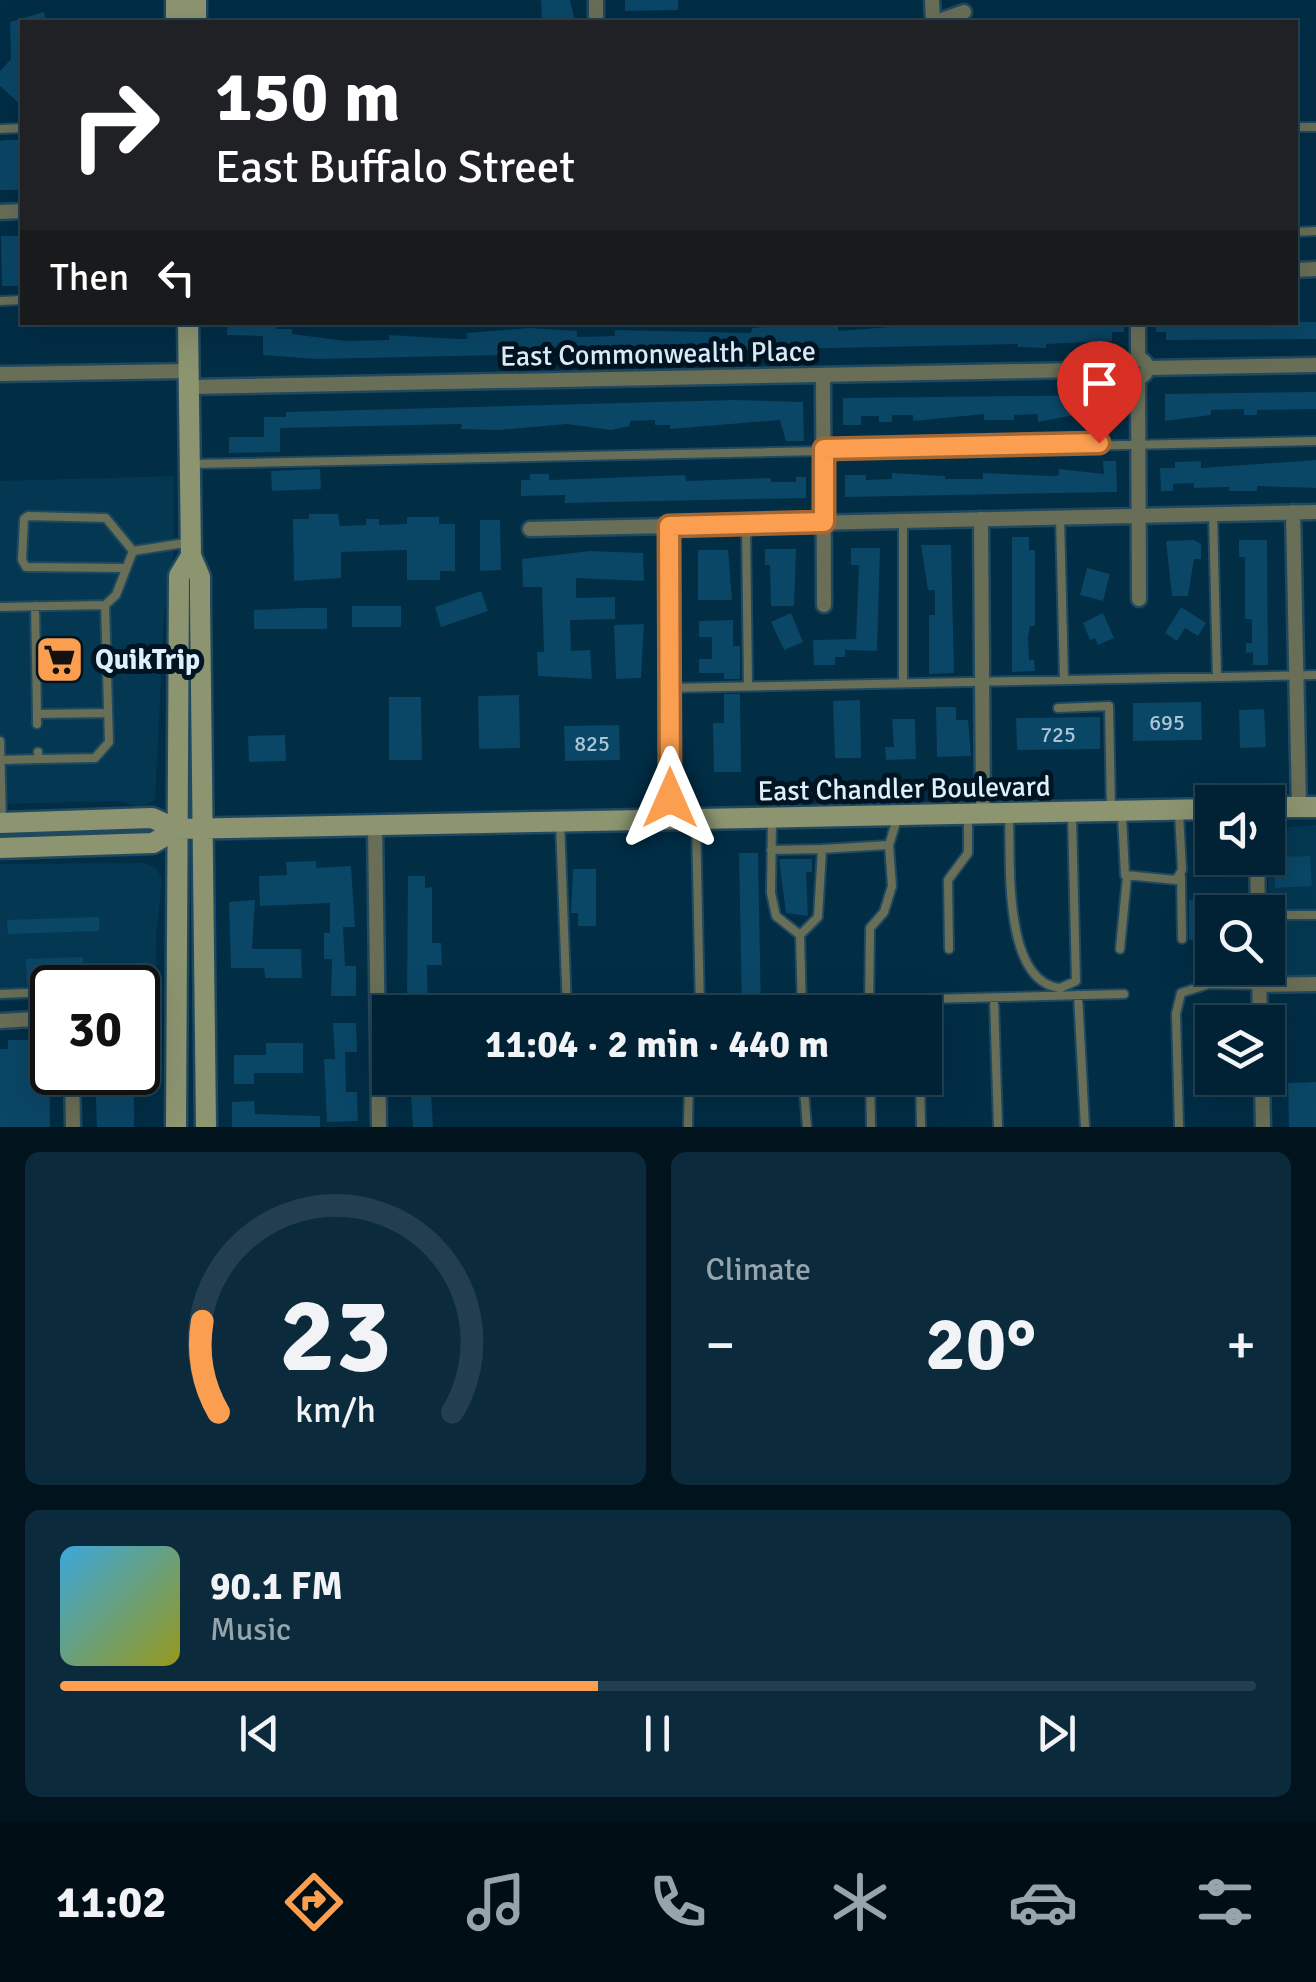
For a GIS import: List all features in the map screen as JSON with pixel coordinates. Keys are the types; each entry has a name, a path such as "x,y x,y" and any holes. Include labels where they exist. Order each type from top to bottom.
{"main road":[{"path":"188,325 191,549 200,577 206,1127"},
{"path":"176,1127 180,576 191,549"},
{"name":"East Chandler Boulevard","path":"1,823 152,818 177,829 1195,808"},
{"name":"East Chandler Boulevard","path":"0,848 153,844 177,829"}],"street":[{"path":"940,20 964,12"},
{"path":"1138,325 1139,599"},
{"name":"East Commonwealth Place","path":"0,374 189,379 824,375 1316,365"},
{"path":"824,375 824,606"},
{"path":"1294,512 1296,676 1307,807"},
{"path":"530,529 1316,512"},
{"path":"976,814 982,682 981,519"},
{"path":"669,526 670,820"},
{"path":"375,826 379,1127"},
{"path":"1285,985 1316,984"},
{"path":"1259,985 1260,1005"},
{"path":"0,1021 30,1019"},
{"path":"73,1095 74,1127"},
{"path":"1262,1095 1263,1127"}],"lane":[{"path":"190,464 1316,441"},
{"path":"1213,514 1217,677"},
{"path":"124,568 26,567 22,560 22,527 28,516 106,518 133,551"},
{"path":"1060,517 1064,680"},
{"path":"903,521 903,684"},
{"path":"746,524 748,686"},
{"path":"133,551 191,549"},
{"path":"0,607 105,605 116,595 133,551"},
{"path":"0,760 38,755 95,758 108,742 105,605"},
{"path":"34,606 37,719 108,713"},
{"path":"670,688 1316,675"},
{"path":"1058,708 1109,706 1116,811 1127,877 1120,949"},
{"path":"0,741 1,823"},
{"path":"1178,809 1182,939"},
{"path":"1009,813 1018,944 1038,979 1060,988 1076,981 1072,812"},
{"path":"949,950 948,880 968,853 976,814"},
{"path":"869,995 870,928 884,912 892,886 890,845 898,815"},
{"path":"772,819 770,850 776,916 800,935"},
{"path":"696,820 700,995"},
{"path":"560,822 566,995"},
{"path":"770,850 890,845"},
{"path":"802,995 800,935 818,917 822,848"},
{"path":"1127,877 1180,877"},
{"path":"1285,915 1316,914"},
{"path":"1179,1127 1176,1014 1181,993 1206,985"},
{"path":"0,994 30,993"},
{"path":"942,1005 994,998 1124,994"},
{"path":"1078,995 1085,1127"},
{"path":"994,998 998,1127"},
{"path":"686,1095 688,1127"},
{"path":"805,1095 807,1127"},
{"path":"870,1095 870,1127"},
{"path":"920,1095 921,1127"}],"shaded area":[{"path":"174,476 173,569 164,617 155,800 141,807 118,801 0,804 0,481"},
{"path":"1316,825 1316,976 1285,977 1285,895 1268,895 1268,875 1285,875 1285,828"},
{"path":"143,863 157,869 162,880 157,965 30,965 30,1000 0,1001 0,864"}],"building":[{"path":"541,0 570,0 575,20 542,20"},
{"path":"625,0 678,0 678,10 625,11"},
{"path":"44,12 46,20 20,20 20,104 0,86 0,71 11,59 10,22"},
{"path":"20,140 20,190 0,190 0,141"},
{"path":"1,236 19,236 20,286 2,286"},
{"path":"1316,322 1316,339 1166,340 1166,332 1156,332 1155,325"},
{"path":"227,325 277,325 277,329 292,329 292,334 346,341 389,340 389,335 467,339 467,333 529,328 577,331 577,337 615,336 615,330 751,333 752,328 788,325 838,325 838,331 917,325 1124,325 1124,332 1112,332 1112,341 1046,344 1046,348 1018,344 317,359 263,355 263,336 227,335"},
{"path":"1316,392 1316,409 1257,410 1257,415 1244,415 1244,409 1211,410 1211,415 1165,421 1165,394"},
{"path":"1112,395 1117,422 1089,418 1089,412 1038,422 1038,414 1014,415 1014,420 984,420 984,414 913,421 913,415 892,415 892,422 879,422 879,416 861,416 861,425 843,425 843,398"},
{"path":"734,400 803,402 804,441 786,441 780,420 670,429 670,425 655,425 655,420 630,421 630,426 611,430 567,424 461,429 462,424 280,428 280,452 229,453 229,437 264,437 264,417 286,417 286,412"},
{"path":"1316,460 1316,488 1257,486 1257,491 1229,491 1229,487 1194,488 1194,483 1173,484 1173,491 1161,491 1160,468 1175,468 1175,462 1201,461 1201,468"},
{"path":"1103,461 1116,461 1117,492 845,497 845,475 866,475 866,480 892,479 892,473 983,479 983,473 1052,476 1059,475 1059,469 1104,474"},
{"path":"320,469 321,489 272,491 271,471"},
{"path":"530,474 549,474 549,480 685,475 686,481 771,478 771,482 796,482 796,477 806,477 806,498 565,503 565,495 521,496 521,480 530,480"},
{"path":"309,514 338,514 340,526 366,525 366,519 379,519 379,525 407,524 407,517 439,517 439,524 455,524 455,571 440,571 440,580 407,580 407,550 341,552 341,578 294,581 293,519 309,519"},
{"path":"480,520 500,520 501,570 480,571"},
{"path":"1012,537 1029,537 1029,550 1035,550 1035,626 1030,626 1028,637 1029,660 1034,660 1035,671 1012,672"},
{"path":"1194,540 1201,544 1201,559 1194,559 1188,596 1172,596 1166,541"},
{"path":"1239,540 1267,540 1268,665 1253,665 1253,652 1246,653 1246,643 1252,643 1252,619 1245,619 1245,557 1239,557"},
{"path":"921,545 951,545 954,673 929,674 929,615 935,615 935,590 928,590"},
{"path":"851,548 880,548 877,651 845,650 845,657 835,657 835,665 814,665 813,640 856,639 859,565 851,565"},
{"path":"765,549 796,549 794,606 771,606 770,565 765,565"},
{"path":"698,550 728,550 732,600 698,600"},
{"path":"590,551 643,553 644,581 576,578 576,598 615,597 615,619 570,620 571,651 590,650 592,679 538,676 537,652 544,652 542,587 523,587 522,559"},
{"path":"1087,568 1110,574 1103,601 1080,595"},
{"path":"481,591 488,611 441,627 435,607"},
{"path":"352,606 401,606 401,627 352,627"},
{"path":"1181,607 1206,623 1198,636 1185,628 1177,641 1165,633"},
{"path":"327,608 327,629 254,629 254,610"},
{"path":"791,613 803,642 784,650 771,622"},
{"path":"1103,613 1114,638 1098,645 1095,638 1090,640 1083,623"},
{"path":"733,620 733,646 740,646 740,679 724,679 724,673 699,673 699,659 712,659 712,637 699,637 699,621"},
{"path":"644,624 641,678 616,679 614,625"},
{"path":"724,694 740,694 741,772 714,772 713,723 724,723"},
{"path":"519,695 520,748 479,749 478,696"},
{"path":"389,697 421,697 422,760 389,760"},
{"path":"860,700 861,758 835,758 833,701"},
{"path":"1201,702 1202,740 1133,741 1133,703"},
{"path":"936,707 956,707 956,720 968,720 971,756 937,757"},
{"path":"1264,709 1266,747 1240,748 1239,710"},
{"path":"1100,717 1100,749 1017,750 1016,718"},
{"path":"892,719 915,719 916,759 886,760 885,747 894,747"},
{"path":"619,725 620,760 565,761 564,726"},
{"path":"285,735 286,761 249,762 248,736"},
{"path":"739,853 758,853 761,995 742,995"},
{"path":"1310,856 1312,886 1275,888 1275,875 1285,875 1285,857"},
{"path":"779,859 812,859 812,872 806,872 808,916 786,913"},
{"path":"316,861 316,868 351,866 355,927 343,927 345,966 356,966 356,996 331,996 332,959 324,959 324,933 330,933 330,903 260,906 259,876 287,875 286,862"},
{"path":"573,869 596,869 596,926 578,926 578,913 571,913"},
{"path":"408,876 425,876 425,888 432,887 432,943 441,943 442,965 427,965 428,995 407,995"},
{"path":"255,900 252,949 301,949 302,978 265,978 264,968 231,968 229,902"},
{"path":"1189,900 1195,900 1195,940 1189,940"},
{"path":"99,917 99,931 8,934 7,920"},
{"path":"83,957 83,965 30,965 27,985 26,959"},
{"path":"333,1023 356,1023 357,1052 345,1052 346,1092 357,1092 358,1121 327,1122 324,1059 335,1059"},
{"path":"8,1040 30,1040 30,1095 50,1095 50,1127 0,1127 0,1049 8,1049"},
{"path":"266,1043 303,1043 303,1073 254,1073 254,1084 234,1084 234,1055 266,1055"},
{"path":"1316,1082 1316,1127 1289,1127 1288,1083"},
{"path":"96,1095 134,1095 134,1127 97,1127"},
{"path":"411,1095 431,1095 433,1127 413,1127"},
{"path":"254,1101 255,1114 320,1116 320,1127 232,1127 232,1102"}],"place":[{"name":"QuikTrip","path":"60,659"}],"route":[{"path":"670,798 669,526 824,522 824,449 1099,443"}]}
